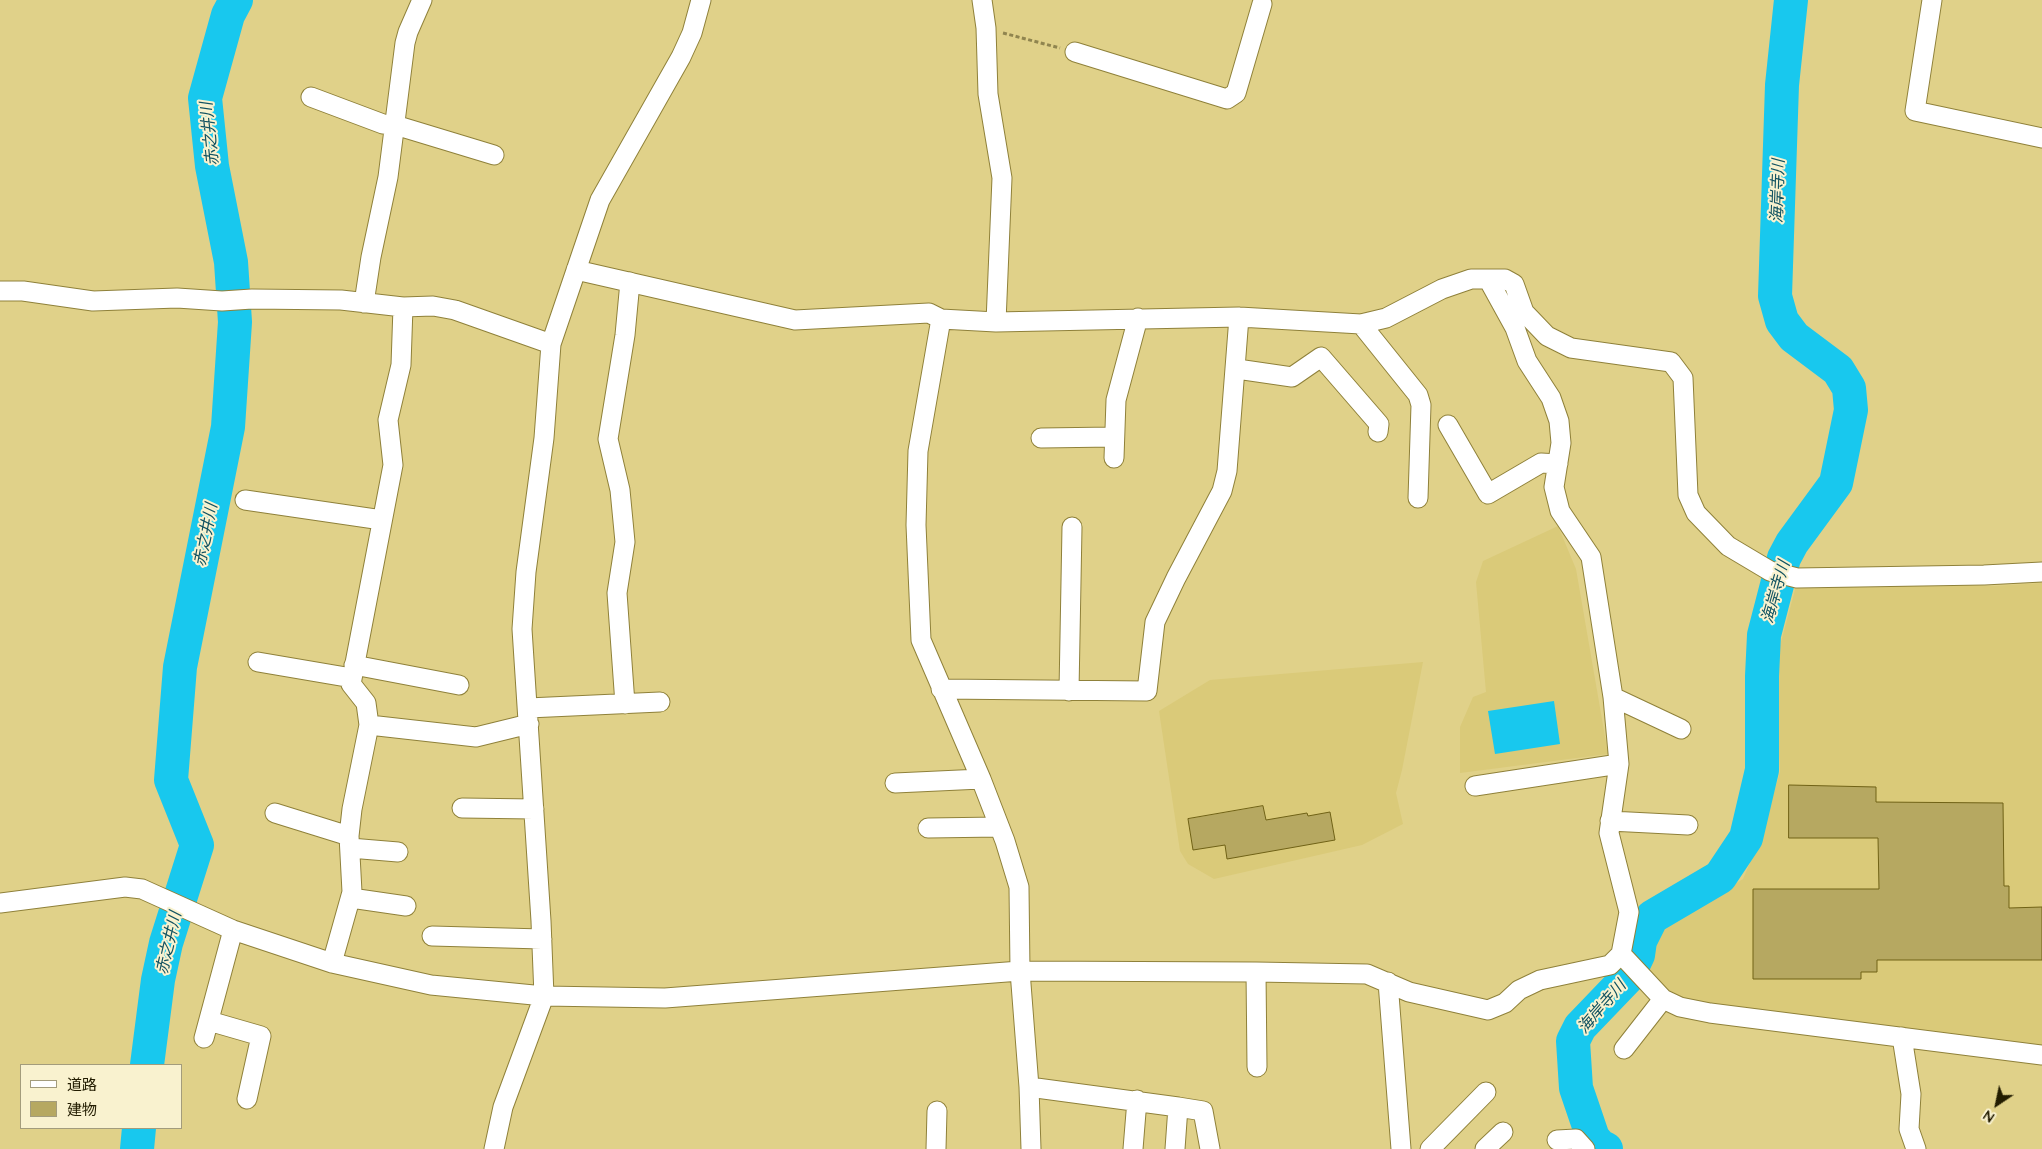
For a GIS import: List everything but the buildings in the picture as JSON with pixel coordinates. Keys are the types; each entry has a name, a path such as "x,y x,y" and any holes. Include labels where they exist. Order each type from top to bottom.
{"street":[{"path":"364,303 371,257 388,178 406,42 408,32 422,0"},
{"path":"494,1149 503,1107 544,996 522,629 526,572 544,438 552,344 600,200 681,57 692,33 701,0"},
{"path":"982,0 986,28 988,94 1002,178 996,322"},
{"path":"1932,0 1915,111 2042,138"},
{"path":"1075,52 1226,99 1236,93 1262,4"},
{"path":"311,97 383,124 494,155"},
{"path":"576,270 795,320 929,313 941,319 996,322 1239,317 1361,324 1386,318 1442,289 1471,279 1505,279 1514,284 1524,312 1547,336 1571,348 1671,362 1683,378 1688,494 1696,513 1728,546 1779,574 1797,578 1984,575 2042,572"},
{"path":"1488,279 1515,328 1527,361 1551,398 1559,421 1561,443 1554,487 1560,512 1591,557 1613,697 1619,764 1609,833 1629,912 1625,958 1663,1000 1680,1007 1710,1013 2042,1055"},
{"path":"625,704 617,593 625,542 620,490 608,439 625,335 630,282"},
{"path":"0,291 23,291 93,301 177,298 222,301 252,299 341,300 402,307 433,306 455,310 552,344"},
{"path":"332,963 351,898 349,842 352,809 369,724 366,703 351,684 393,465 388,420 401,365 402,307"},
{"path":"941,690 1147,691 1155,622 1222,491 1227,471 1239,317"},
{"path":"1114,458 1113,436 1116,400 1138,318"},
{"path":"941,319 918,451 916,525 921,640 981,779 1019,887 1020,970 1029,1087 1030,1149"},
{"path":"1361,324 1418,395 1421,405 1418,498"},
{"path":"1236,369 1292,378 1321,357 1379,424 1378,432"},
{"path":"1448,425 1488,494 1540,463 1558,464"},
{"path":"1041,438 1113,436"},
{"path":"245,500 382,520"},
{"path":"1069,691 1072,527"},
{"path":"258,662 353,671 459,685"},
{"path":"1613,697 1682,729"},
{"path":"369,724 476,738 528,716 625,704 660,702"},
{"path":"1475,786 1619,764"},
{"path":"895,783 981,779"},
{"path":"462,808 534,809"},
{"path":"274,813 349,842 398,852"},
{"path":"1610,821 1688,825"},
{"path":"928,828 999,827"},
{"path":"0,903 125,887 157,895 199,916 233,930 332,963 431,985 544,996 664,998 1020,970 1256,972 1367,974 1409,992 1488,1010 1505,1003 1519,990 1540,980 1610,965 1625,958"},
{"path":"351,898 406,906"},
{"path":"233,930 207,1030 261,1036 247,1099"},
{"path":"432,936 542,939"},
{"path":"1256,972 1257,1067"},
{"path":"1388,982 1401,1149"},
{"path":"1624,1049 1663,1000"},
{"path":"1902,1037 1911,1094 1909,1129 1916,1149"},
{"path":"1029,1087 1136,1100 1203,1111 1210,1149"},
{"path":"1430,1149 1486,1092"},
{"path":"1133,1149 1136,1100"},
{"path":"1175,1149 1178,1107"},
{"path":"936,1149 937,1111"},
{"path":"1485,1149 1503,1132"},
{"path":"1557,1140 1576,1139 1586,1149"}],"path":[{"path":"986,28 1075,52"}],"shaded area":[{"path":"1558,526 1576,569 1608,754 1460,773 1460,727 1473,697 1486,692 1476,582 1483,561"},
{"path":"2042,583 2042,1047 1697,1003 1668,991 1648,968 1654,943 1664,927 1743,879 1760,839 1780,772 1774,668 1796,586 1995,586"},
{"path":"1423,662 1396,793 1403,824 1362,845 1214,879 1188,864 1180,851 1159,711 1210,680"}],"water":[{"path":"1554,701 1560,744 1495,754 1488,711"}],"waterway":[{"name":"赤之井川","path":"147,1064 158,980 166,943 197,845 171,780 180,667 228,427 235,322 231,262 212,166 205,98 228,15 236,0"},
{"name":"海岸寺川","path":"1606,1149 1600,1146 1593,1138 1576,1088 1573,1041 1580,1027 1627,978 1638,955 1640,941 1652,917 1720,877 1746,838 1762,770 1764,635 1784,558 1792,543 1836,483 1851,410 1849,388 1838,370 1794,337 1782,321 1775,296 1782,85 1791,0"},
{"name":"赤之井川","path":"137,1149 139,1129"}]}
